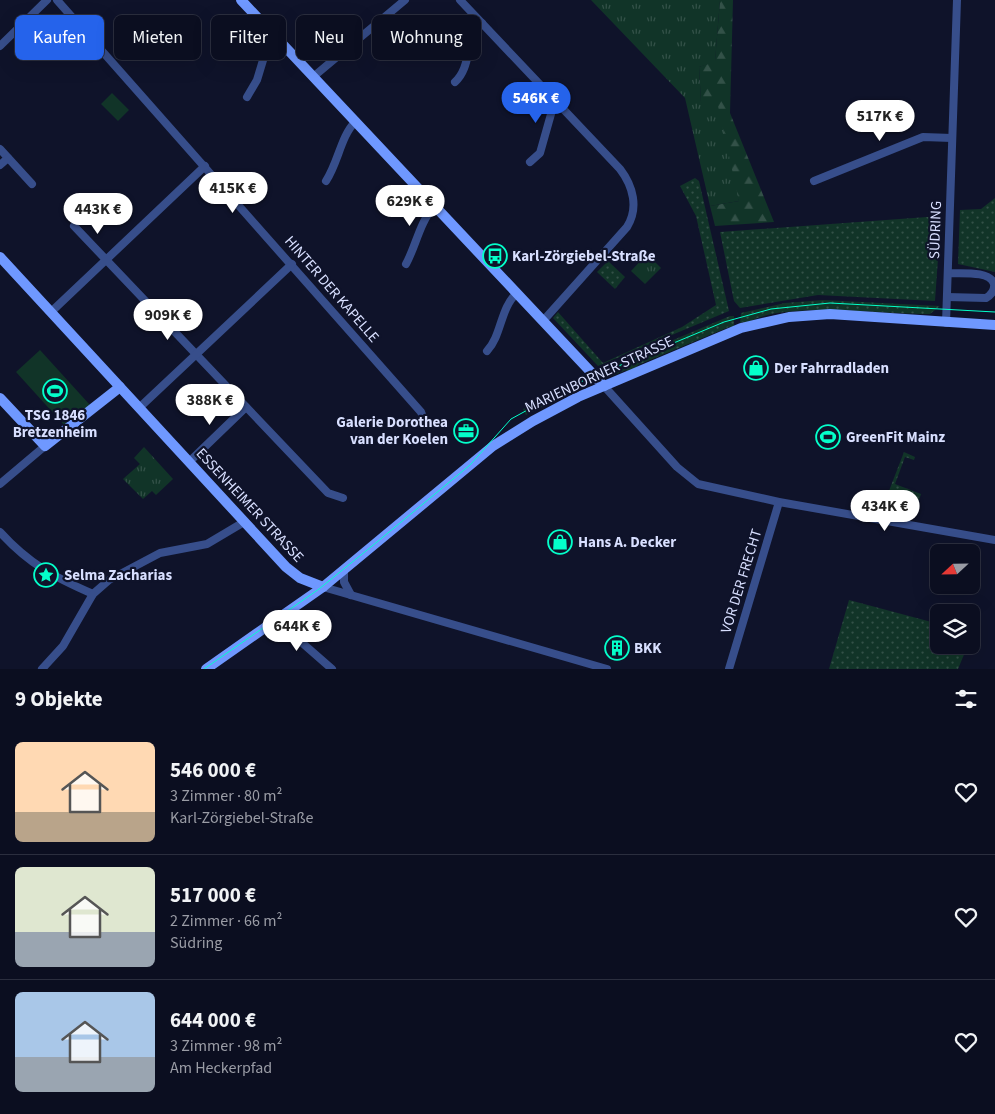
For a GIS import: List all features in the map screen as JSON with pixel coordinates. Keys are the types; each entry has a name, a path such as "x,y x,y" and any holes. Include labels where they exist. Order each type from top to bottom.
{"street":[{"path":"0,46 47,0"},
{"name":"HINTER DER KAPELLE","path":"57,0 292,264 421,412 424,420"},
{"path":"241,0 255,15"},
{"path":"313,77 405,0"},
{"path":"460,0 624,175 634,199 631,221 620,236 543,321"},
{"name":"SÜDRING","path":"946,323 957,0"},
{"path":"455,82 463,75 476,28 482,23"},
{"path":"286,48 604,386 677,467 698,484 779,502 995,540"},
{"path":"247,97 257,80 263,60"},
{"path":"530,162 540,153 553,107 557,103"},
{"path":"326,181 335,166 348,129 355,122"},
{"path":"814,181 923,137 952,138"},
{"path":"0,149 32,184"},
{"path":"0,165 8,158"},
{"path":"51,312 205,166"},
{"path":"406,264 414,249 427,213 434,207"},
{"path":"74,226 328,493 343,498"},
{"name":"ESSENHEIMER STRASSE","path":"0,257 24,286 120,386 286,567 300,578 323,588 578,665 606,669"},
{"path":"139,408 292,264"},
{"path":"947,297 986,298 992,293 994,288 992,280 985,276 948,273"},
{"path":"487,351 499,333 509,302 517,293"},
{"name":"MARIENBORNER STRASSE","path":"206,669 323,588 493,446 542,416 604,386 713,338 747,326 780,318 830,314 995,325"},
{"path":"0,484 120,386"},
{"path":"0,398 45,446"},
{"path":"189,462 246,407"},
{"name":"VOR DER FRECHT","path":"729,669 779,502"},
{"path":"42,669 63,646 93,594 109,580 145,559 171,549 207,544 244,522"},
{"path":"0,532 16,550 40,568 93,594"},
{"path":"344,570 344,582 351,596"},
{"path":"276,620 332,669"}],"green space":[{"path":"591,0 720,0 715,62 699,67 701,102 718,106 739,201 710,206 685,98"},
{"path":"720,0 733,0 730,113 774,222 715,226 710,206 739,201 701,102 699,67 715,61"},
{"path":"112,93 129,110 118,121 101,104"},
{"path":"695,178 699,181 729,311 598,366 553,318 558,312 603,363 682,327 716,305 696,216 680,186"},
{"path":"995,198 995,272 958,264 960,210 981,209"},
{"path":"941,216 935,301 818,295 740,308 734,301 720,232"},
{"path":"647,254 661,268 645,284 631,271"},
{"path":"608,261 625,277 615,289 597,272"},
{"path":"823,300 940,306 930,314 834,310 781,312 760,317 744,325 743,322 740,323 741,313 785,303"},
{"path":"730,316 734,316 734,328 729,327 638,365 628,373 626,370 612,376 602,370"},
{"name":"TSG 1846 Bretzenheim","path":"40,350 90,405 65,426 16,372"},
{"path":"569,385 572,392 526,415 523,409"},
{"path":"144,447 173,479 156,495 152,491 143,499 123,479 140,464 134,458"},
{"path":"904,452 915,457 914,460 905,457 895,484 921,494 914,515 882,509"},
{"path":"849,600 930,622 930,654 964,654 958,669 829,669"}],"tram line":[{"path":"204,669 319,589 377,542 470,465 511,419 573,385 724,322 771,309 830,303 995,312"}],"place":[{"name":"Karl-Zörgiebel-Straße","path":"495,256"},
{"name":"Der Fahrradladen","path":"756,368"},
{"name":"TSG 1846 Bretzenheim","path":"55,391"},
{"name":"Galerie Dorothea van der Koelen","path":"466,431"},
{"name":"GreenFit Mainz","path":"828,437"},
{"name":"Hans A. Decker","path":"560,542"},
{"name":"Selma Zacharias","path":"46,575"},
{"name":"BKK","path":"617,648"}]}
